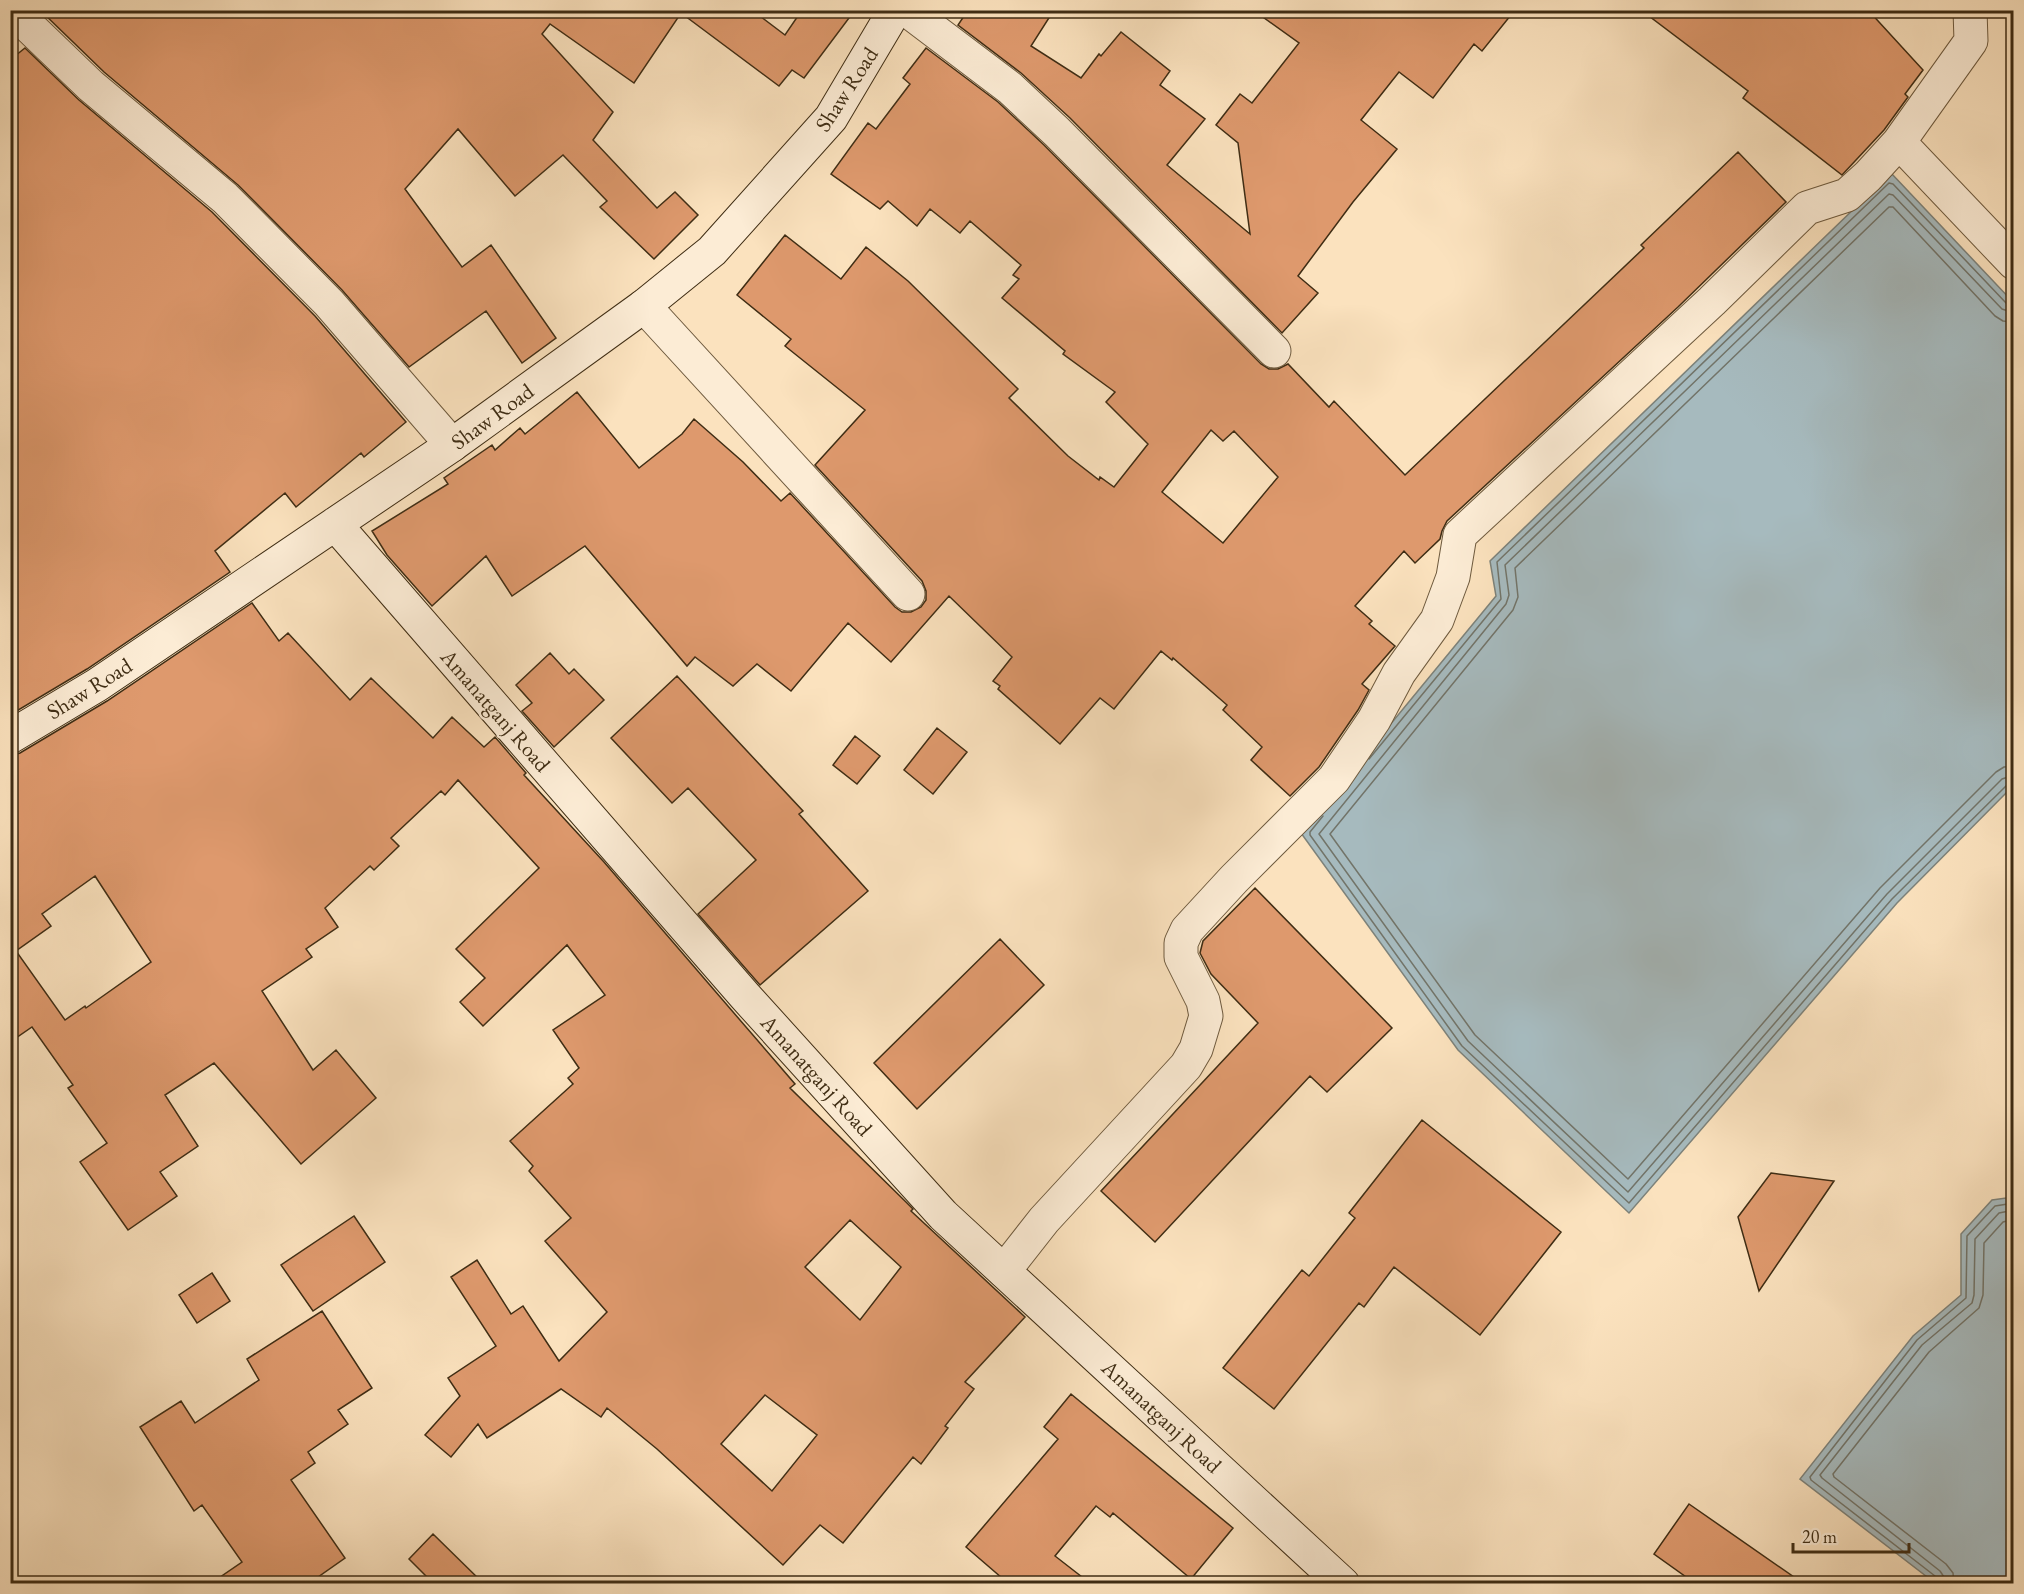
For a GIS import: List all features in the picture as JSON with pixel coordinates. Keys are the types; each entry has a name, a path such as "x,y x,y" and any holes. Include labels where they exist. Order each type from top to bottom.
{"street":[{"path":"12,10 91,86 225,198 329,303 452,445"},
{"name":"Shaw Road","path":"10,738 97,685 452,445 644,306 712,251 831,118 895,10"},
{"path":"907,10 1010,88 1057,132 1274,351"},
{"path":"1004,1271 1044,1220 1186,1066 1196,1049 1206,1016 1203,1001 1181,957 1181,943 1187,930 1234,879 1334,779 1374,720 1398,674 1437,620 1453,577 1461,535 1712,301 1807,208 1847,195 1868,176 1899,142 1971,41 1970,10"},
{"path":"1899,142 2013,263"},
{"path":"644,306 908,594"},
{"name":"Amanatganj Road","path":"334,524 745,996 943,1215 1343,1584"}],"water":[{"path":"1891,173 2013,302 2013,786 1897,903 1629,1213 1458,1050 1301,833 1496,596 1490,561"},
{"path":"2013,1197 2013,1583 1935,1583 1800,1479 1913,1336 1961,1295 1961,1234 1992,1200"}],"building":[{"path":"40,10 752,10 785,35 802,10 855,10 804,78 792,70 779,86 681,13 634,83 550,24 542,34 613,112 593,140 657,208 675,192 698,215 654,259 600,207 607,201 563,155 515,196 458,129 405,189 462,267 491,245 556,338 522,363 486,311 409,367 342,290 238,185 104,72"},
{"path":"968,10 1054,10 1031,46 1081,78 1099,54 1101,56 1121,32 1170,71 1160,85 1205,119 1167,165 1250,234 1238,143 1216,125 1240,94 1252,103 1299,43 1253,10 1515,10 1482,51 1474,44 1433,98 1399,72 1361,120 1397,149 1353,202 1298,276 1318,293 1282,333 1070,118 1021,73 958,25"},
{"path":"1641,10 1868,10 1923,70 1905,94 1908,97 1884,130 1842,175 1743,98 1748,91"},
{"path":"25,48 79,100 212,212 315,316 406,422 364,457 361,453 296,507 285,493 215,551 230,572 87,669 10,715 10,60"},
{"path":"926,48 998,102 1044,145 1261,364 1269,369 1278,369 1288,364 1329,407 1334,401 1405,475 1644,248 1641,245 1738,152 1786,202 1678,307 1447,521 1440,539 1415,563 1404,551 1355,606 1372,621 1369,624 1395,646 1362,684 1369,690 1319,767 1290,796 1251,760 1262,747 1223,710 1227,705 1173,658 1172,660 1161,651 1114,709 1100,698 1060,744 998,689 1000,686 993,681 1012,657 949,596 891,662 848,623 791,691 757,664 733,686 695,657 687,666 585,546 512,596 486,556 432,606 387,555 372,531 448,484 444,478 492,445 495,450 520,428 525,434 577,392 639,468 682,434 694,419 743,462 781,501 790,493 895,607 902,612 911,612 921,607 926,600 926,591 922,581 815,465 865,410 785,346 791,339 737,295 785,235 841,279 866,247 908,281 1018,389 1009,398 1068,456 1099,480 1100,477 1114,487 1148,444 1106,402 1115,392 1063,354 1065,351 1002,298 1019,279 1013,275 1021,265 970,221 960,233 930,209 917,226 888,201 880,209 831,174 868,123 876,129 910,84 903,78","holes":["1211,430 1223,441 1234,431 1278,477 1223,543 1162,492"]},
{"path":"252,603 279,641 288,633 350,700 371,678 433,738 452,717 484,747 495,737 526,773 524,775 604,862 795,1084 790,1088 913,1209 911,1211 1025,1317 965,1382 974,1389 945,1426 948,1428 921,1464 913,1457 843,1543 820,1525 783,1565 657,1449 607,1408 601,1417 561,1389 487,1438 478,1424 451,1457 425,1435 460,1396 448,1378 496,1346 451,1277 477,1260 511,1314 523,1306 559,1361 607,1312 545,1241 571,1218 529,1171 533,1166 510,1141 573,1084 568,1078 579,1068 553,1030 605,995 567,945 483,1026 460,1002 485,978 456,949 539,868 458,780 445,795 441,791 391,838 399,846 374,870 370,866 325,908 338,927 306,949 312,957 262,991 313,1070 336,1050 376,1098 301,1164 214,1063 165,1095 198,1146 160,1172 177,1196 128,1230 80,1162 107,1143 68,1088 73,1085 32,1027 10,1042 10,756 20,753 107,701","holes":["95,876 151,962 65,1020 16,951 51,926 42,914","850,1220 901,1267 860,1320 805,1267","765,1395 817,1435 772,1491 721,1444"]},
{"path":"550,653 569,674 574,669 604,700 554,747 522,711 532,703 516,685"},
{"path":"677,676 803,811 799,814 868,891 760,985 698,914 756,860 688,788 672,803 611,738"},
{"path":"937,728 967,752 933,794 904,770"},
{"path":"855,736 880,756 857,784 833,765"},
{"path":"1255,888 1392,1028 1327,1092 1310,1076 1155,1242 1101,1191 1258,1023 1211,974 1200,953 1203,941"},
{"path":"1000,939 1044,985 917,1109 874,1063"},
{"path":"1422,1120 1561,1232 1480,1335 1394,1267 1364,1307 1359,1303 1274,1409 1223,1368 1302,1270 1309,1276 1355,1218 1349,1213"},
{"path":"1771,1173 1834,1181 1759,1291 1738,1217"},
{"path":"354,1216 385,1262 313,1311 281,1265"},
{"path":"212,1273 230,1301 197,1323 179,1295"},
{"path":"322,1311 372,1388 338,1410 348,1424 308,1452 315,1463 291,1480 345,1558 308,1584 210,1584 242,1562 202,1505 194,1511 140,1427 181,1401 195,1423 259,1380 247,1359"},
{"path":"1071,1394 1233,1528 1191,1579 1113,1513 1110,1517 1096,1506 1055,1556 1091,1584 1009,1584 966,1547 1058,1439 1044,1427"},
{"path":"1689,1504 1804,1584 1696,1584 1654,1554"},
{"path":"433,1534 484,1584 434,1584 409,1559"}]}
